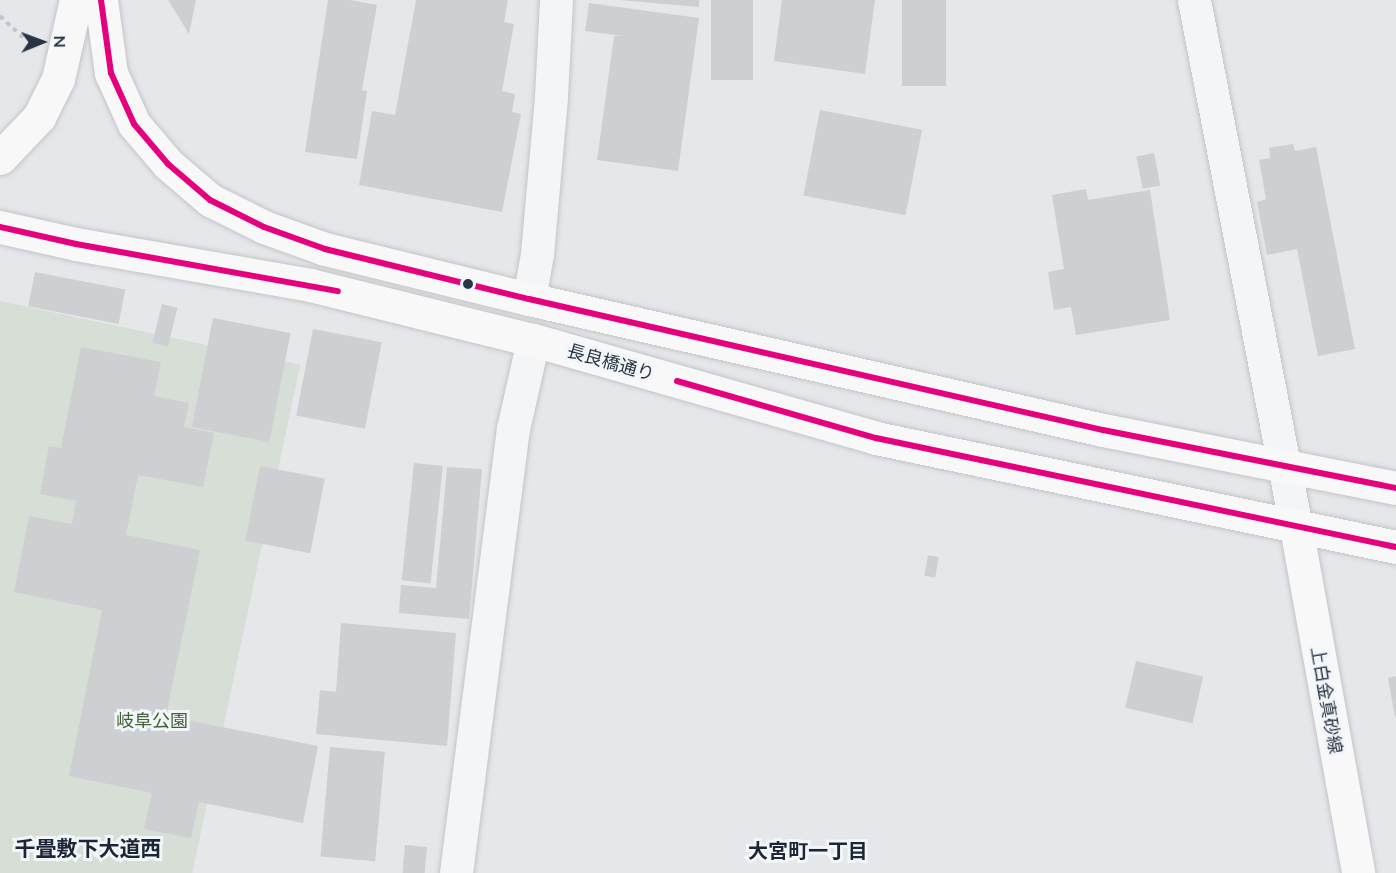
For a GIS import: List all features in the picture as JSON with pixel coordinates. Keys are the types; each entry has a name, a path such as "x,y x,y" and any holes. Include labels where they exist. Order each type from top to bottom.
{"main road":[{"path":"0,158 39,117 58,79 76,0"},
{"path":"101,0 111,74 134,124 168,164 210,200 264,227 325,249 529,299 1103,430 1285,468 1396,488"},
{"name":"長良橋通り","path":"0,227 76,244 310,285 533,340 876,438 1396,547"},
{"name":"上白金真砂線","path":"1296,527 1358,873"}],"street":[{"path":"529,299 537,255 551,96 556,0"},
{"path":"1194,0 1296,527"},
{"path":"456,873 513,429 533,340"}],"path":[{"path":"0,16 27,41"}],"green space":[{"name":"岐阜公園","path":"0,301 300,365 192,873 0,873"}],"building":[{"path":"168,0 196,0 189,34"},
{"path":"328,0 350,0 377,5 362,90 367,91 357,159 305,152"},
{"path":"416,0 508,0 504,22 514,24 502,91 515,94 512,112 521,114 502,212 359,185 372,111 395,115"},
{"path":"619,0 699,0 699,7"},
{"path":"711,0 753,0 753,80 711,80"},
{"path":"782,0 875,0 865,74 774,61"},
{"path":"902,0 946,0 946,86 902,86"},
{"path":"589,3 699,18 678,171 597,160 614,36 623,36 585,31"},
{"path":"820,110 922,130 905,215 803,195"},
{"path":"1293,144 1295,151 1316,147 1355,349 1318,356 1297,249 1267,255 1257,202 1266,199 1259,160 1270,158 1269,148"},
{"path":"1154,153 1160,185 1143,189 1136,156"},
{"path":"1086,189 1088,200 1150,190 1170,320 1076,335 1071,307 1054,310 1048,272 1064,269 1052,195"},
{"path":"35,272 125,290 119,324 28,306"},
{"path":"162,304 178,308 168,347 152,343"},
{"path":"213,318 291,333 269,442 192,427"},
{"path":"313,329 382,342 365,429 296,415"},
{"path":"81,347 161,362 154,396 189,403 184,427 214,433 203,487 138,475 126,535 200,550 166,716 318,746 303,823 199,802 191,838 144,829 152,793 69,776 102,610 14,592 29,516 72,524 76,501 40,494 49,446 61,448"},
{"path":"414,463 443,466 431,583 402,580"},
{"path":"260,466 325,479 310,553 245,541"},
{"path":"447,467 482,469 469,619 399,613 401,585 436,588"},
{"path":"928,555 939,557 935,578 924,576"},
{"path":"341,623 456,633 447,746 316,734 320,690 336,692"},
{"path":"1136,661 1203,677 1192,723 1125,708"},
{"path":"1396,676 1396,717 1395,717 1388,678"},
{"path":"330,747 385,752 375,861 320,857"},
{"path":"405,845 427,847 425,873 403,873"}],"transit line":[{"path":"101,0 111,73 134,124 168,164 210,200 264,227 325,249 529,299 1103,430 1396,488"},
{"path":"0,227 76,244 338,291"},
{"path":"677,381 876,438 1396,547"}],"district":[{"name":"千畳敷下大道西","path":"88,848"},
{"name":"大宮町一丁目","path":"808,850"}]}
